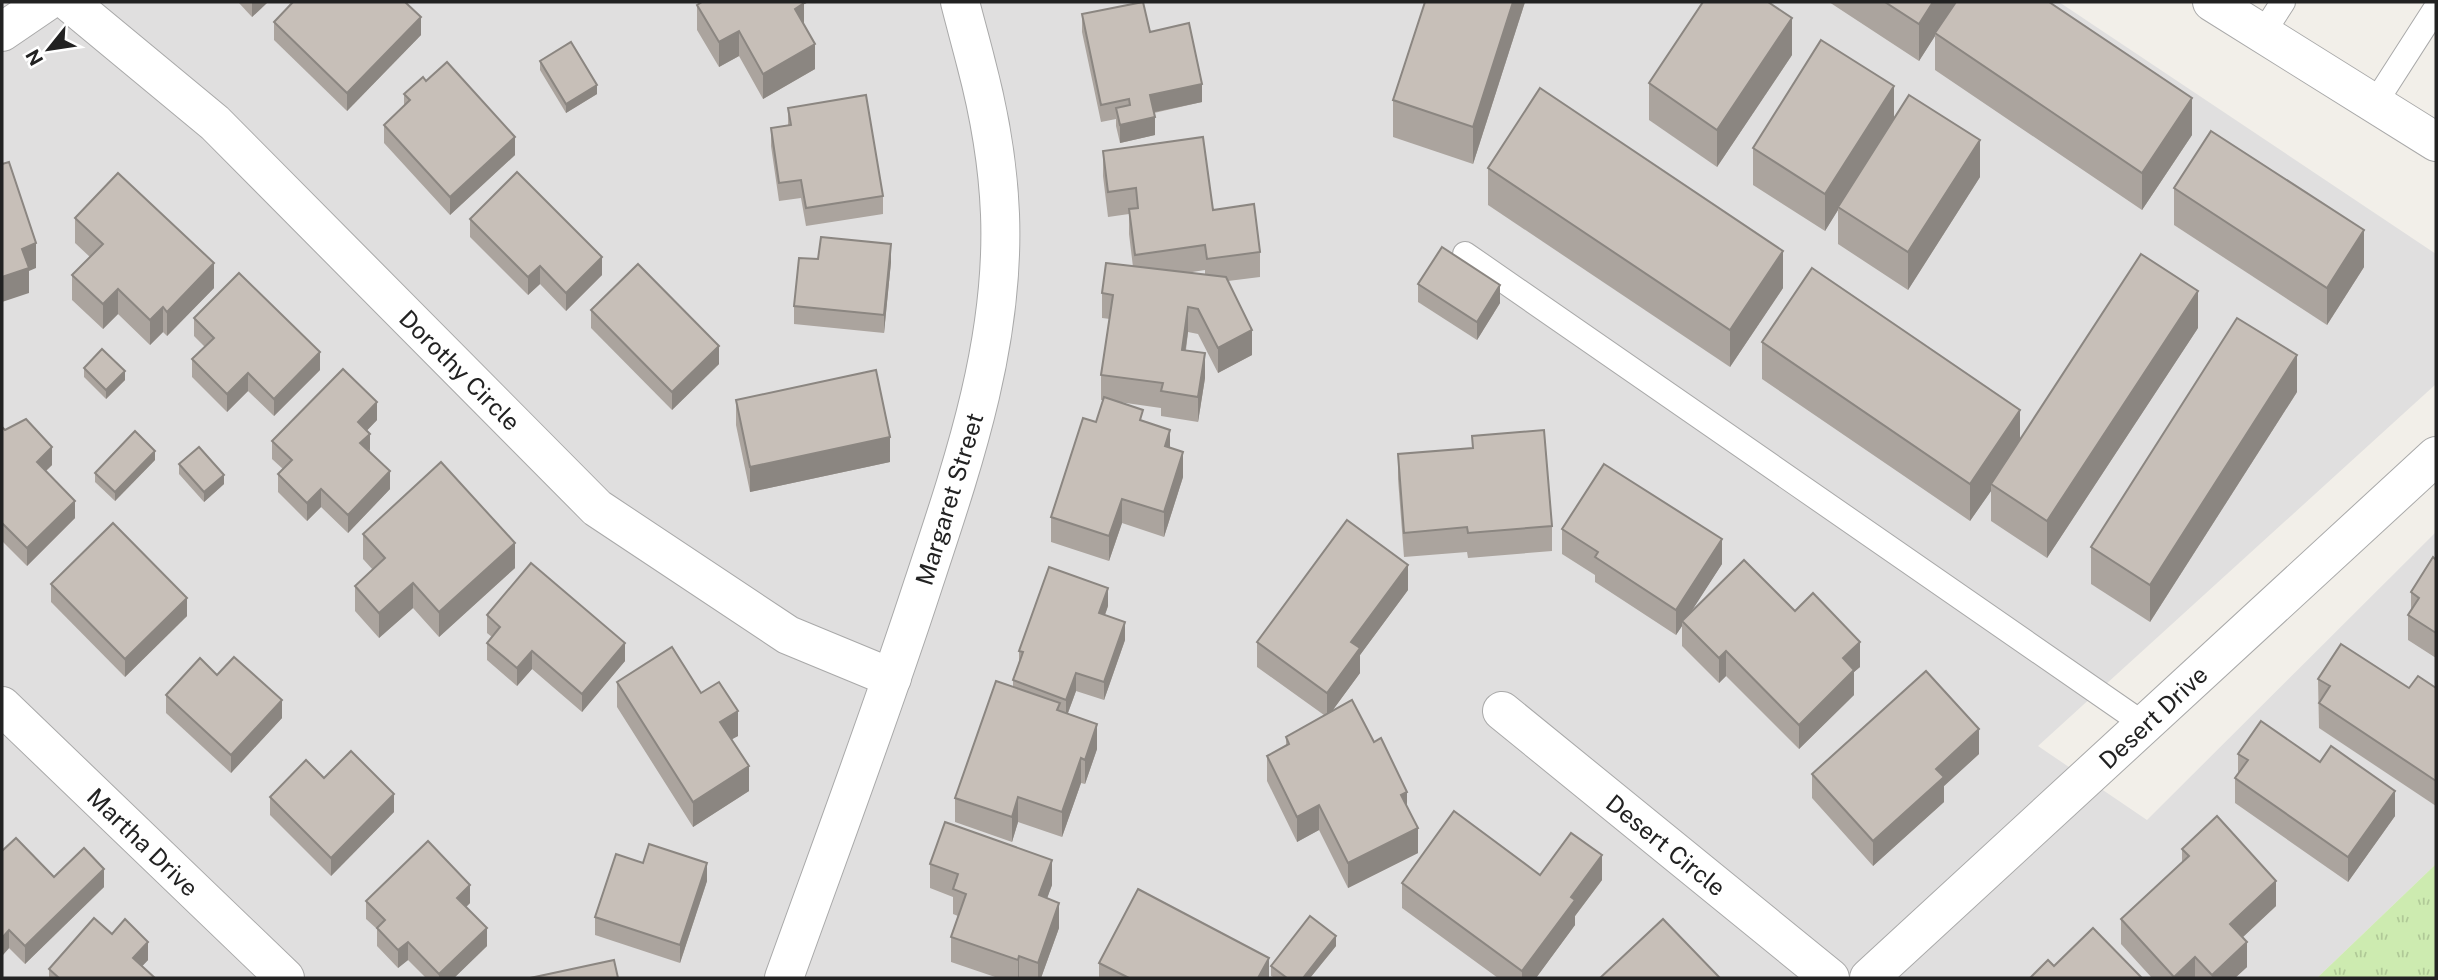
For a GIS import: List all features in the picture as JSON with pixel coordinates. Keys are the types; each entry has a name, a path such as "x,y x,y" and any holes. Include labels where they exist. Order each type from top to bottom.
{"street":[{"path":"2,32 46,2"},
{"name":"Dorothy Circle","path":"69,2 215,123 597,508 788,635 892,678"},
{"name":"Margaret Street","path":"784,978 892,678 960,474 987,370 995,318 1000,215 988,111 960,2"},
{"path":"2212,2 2436,142"},
{"name":"Desert Drive","path":"1869,978 2436,456"},
{"name":"Martha Drive","path":"2,707 285,978"},
{"name":"Desert Circle","path":"1502,711 1830,978"}],"lane":[{"path":"2263,33 2283,2"},
{"path":"2375,103 2436,8"},
{"path":"1465,254 2145,725"}],"shaded area":[{"path":"2,2 2059,2 2436,254 2436,384 2038,746 2147,820 2436,532 2436,864 2317,978 2,978"}],"green space":[{"path":"2436,864 2436,978 2317,978"}],"building":[{"path":"293,2 405,2 421,17 347,93 274,22"},
{"path":"702,2 803,2 795,9 815,44 763,74 739,31 719,42 697,5"},
{"path":"1143,2 1150,32 1189,23 1202,84 1150,95 1155,117 1120,125 1116,108 1130,105 1129,99 1101,105 1082,14"},
{"path":"1425,2 1513,2 1473,127 1393,100"},
{"path":"1703,2 1768,2 1792,18 1717,130 1649,83"},
{"path":"1885,2 1933,2 1919,24"},
{"path":"1956,2 2049,2 2192,98 2142,173 1935,33"},
{"path":"1821,40 1894,86 1825,194 1753,148"},
{"path":"571,42 597,85 566,104 540,61"},
{"path":"447,62 515,137 450,197 384,125 410,100 404,94 423,77 426,81"},
{"path":"1540,88 1783,251 1730,330 1488,168"},
{"path":"866,95 883,196 806,208 801,180 779,183 771,128 791,125 788,108"},
{"path":"1909,95 1980,140 1908,252 1838,207"},
{"path":"2211,131 2364,230 2327,288 2174,188"},
{"path":"1203,137 1213,210 1254,204 1260,252 1207,259 1205,245 1135,255 1129,209 1138,208 1136,188 1108,192 1103,151"},
{"path":"9,162 36,243 22,249 29,268 2,277 2,164"},
{"path":"517,172 602,257 566,293 540,266 528,277 470,219"},
{"path":"118,173 214,263 167,312 163,307 150,320 118,289 103,304 72,275 103,244 75,218"},
{"path":"821,237 891,244 884,315 794,306 799,258 818,259"},
{"path":"1442,247 1500,285 1477,322 1418,284"},
{"path":"2141,254 2198,291 2047,521 1991,484"},
{"path":"1106,263 1226,277 1252,330 1218,348 1198,309 1188,307 1182,350 1205,353 1198,397 1161,391 1163,383 1101,375 1113,295 1102,293"},
{"path":"638,264 719,346 672,392 591,310"},
{"path":"1812,268 2020,410 1970,484 1762,342"},
{"path":"239,273 320,352 274,399 248,373 227,394 192,359 214,338 194,318"},
{"path":"2237,318 2297,355 2150,585 2091,547"},
{"path":"102,349 125,371 106,390 84,368"},
{"path":"343,369 377,402 358,422 370,434 360,443 390,471 348,515 321,489 307,503 278,474 292,460 272,441"},
{"path":"876,370 890,437 750,467 736,400"},
{"path":"1104,397 1143,410 1140,420 1170,430 1165,446 1183,452 1164,512 1122,499 1109,536 1051,517 1083,418 1096,422"},
{"path":"26,419 52,447 37,462 75,501 27,548 2,523 2,427 5,430"},
{"path":"1544,430 1552,526 1468,533 1467,527 1404,533 1398,454 1473,448 1472,436"},
{"path":"135,431 155,451 115,492 95,473"},
{"path":"199,447 224,475 204,492 179,464"},
{"path":"441,462 515,543 439,612 413,583 379,613 355,586 385,558 363,534"},
{"path":"1604,464 1722,539 1676,610 1595,557 1598,552 1562,529"},
{"path":"1347,520 1408,565 1351,642 1360,648 1327,693 1257,642"},
{"path":"113,523 187,598 125,659 51,584"},
{"path":"2433,557 2436,560 2436,633 2408,615 2419,598 2411,592"},
{"path":"1744,560 1795,611 1813,593 1860,642 1843,658 1854,670 1799,725 1726,651 1719,658 1682,621"},
{"path":"531,563 625,643 582,694 532,651 517,668 487,643 500,627 487,615"},
{"path":"1049,567 1108,588 1099,613 1125,622 1104,682 1076,673 1066,700 1013,680 1023,652 1019,651"},
{"path":"2341,644 2409,688 2418,676 2436,688 2436,781 2319,703 2330,686 2318,679"},
{"path":"672,647 701,693 719,682 738,711 720,722 749,766 693,802 617,682"},
{"path":"234,657 282,700 231,755 166,695 200,658 217,675"},
{"path":"1926,671 1979,729 1936,769 1944,777 1873,841 1812,774"},
{"path":"996,681 1060,703 1057,710 1097,724 1085,760 1081,758 1062,812 1018,797 1012,817 955,798"},
{"path":"1352,700 1374,742 1381,738 1407,792 1401,795 1418,828 1348,863 1319,805 1297,817 1267,756 1289,744 1286,737"},
{"path":"2261,721 2320,762 2331,746 2395,791 2348,857 2235,778 2248,760 2238,754"},
{"path":"351,751 394,794 331,858 270,797 306,760 324,778"},
{"path":"1454,811 1540,875 1571,833 1602,855 1571,897 1575,900 1522,971 1402,883"},
{"path":"2217,816 2276,881 2230,924 2247,942 2212,975 2195,957 2174,977 2121,919 2189,856 2182,849"},
{"path":"945,822 1052,860 1039,895 1059,903 1038,963 1019,956 1018,960 951,937 966,894 953,889 958,874 930,864"},
{"path":"16,838 54,877 84,848 104,869 25,946 9,930 2,938 2,851"},
{"path":"428,841 470,885 457,898 487,928 439,974 408,942 398,950 377,928 385,920 366,901"},
{"path":"649,844 707,863 680,945 595,917 616,854 643,863"},
{"path":"1138,889 1269,958 1258,978 1129,978 1099,963"},
{"path":"1310,916 1336,936 1303,978 1287,978 1271,966"},
{"path":"94,918 112,934 125,919 148,942 133,958 155,978 59,978 49,969"},
{"path":"1663,919 1718,978 1600,978"},
{"path":"2093,928 2142,978 2030,978 2048,960 2054,966"},
{"path":"614,960 618,978 530,978"}]}
